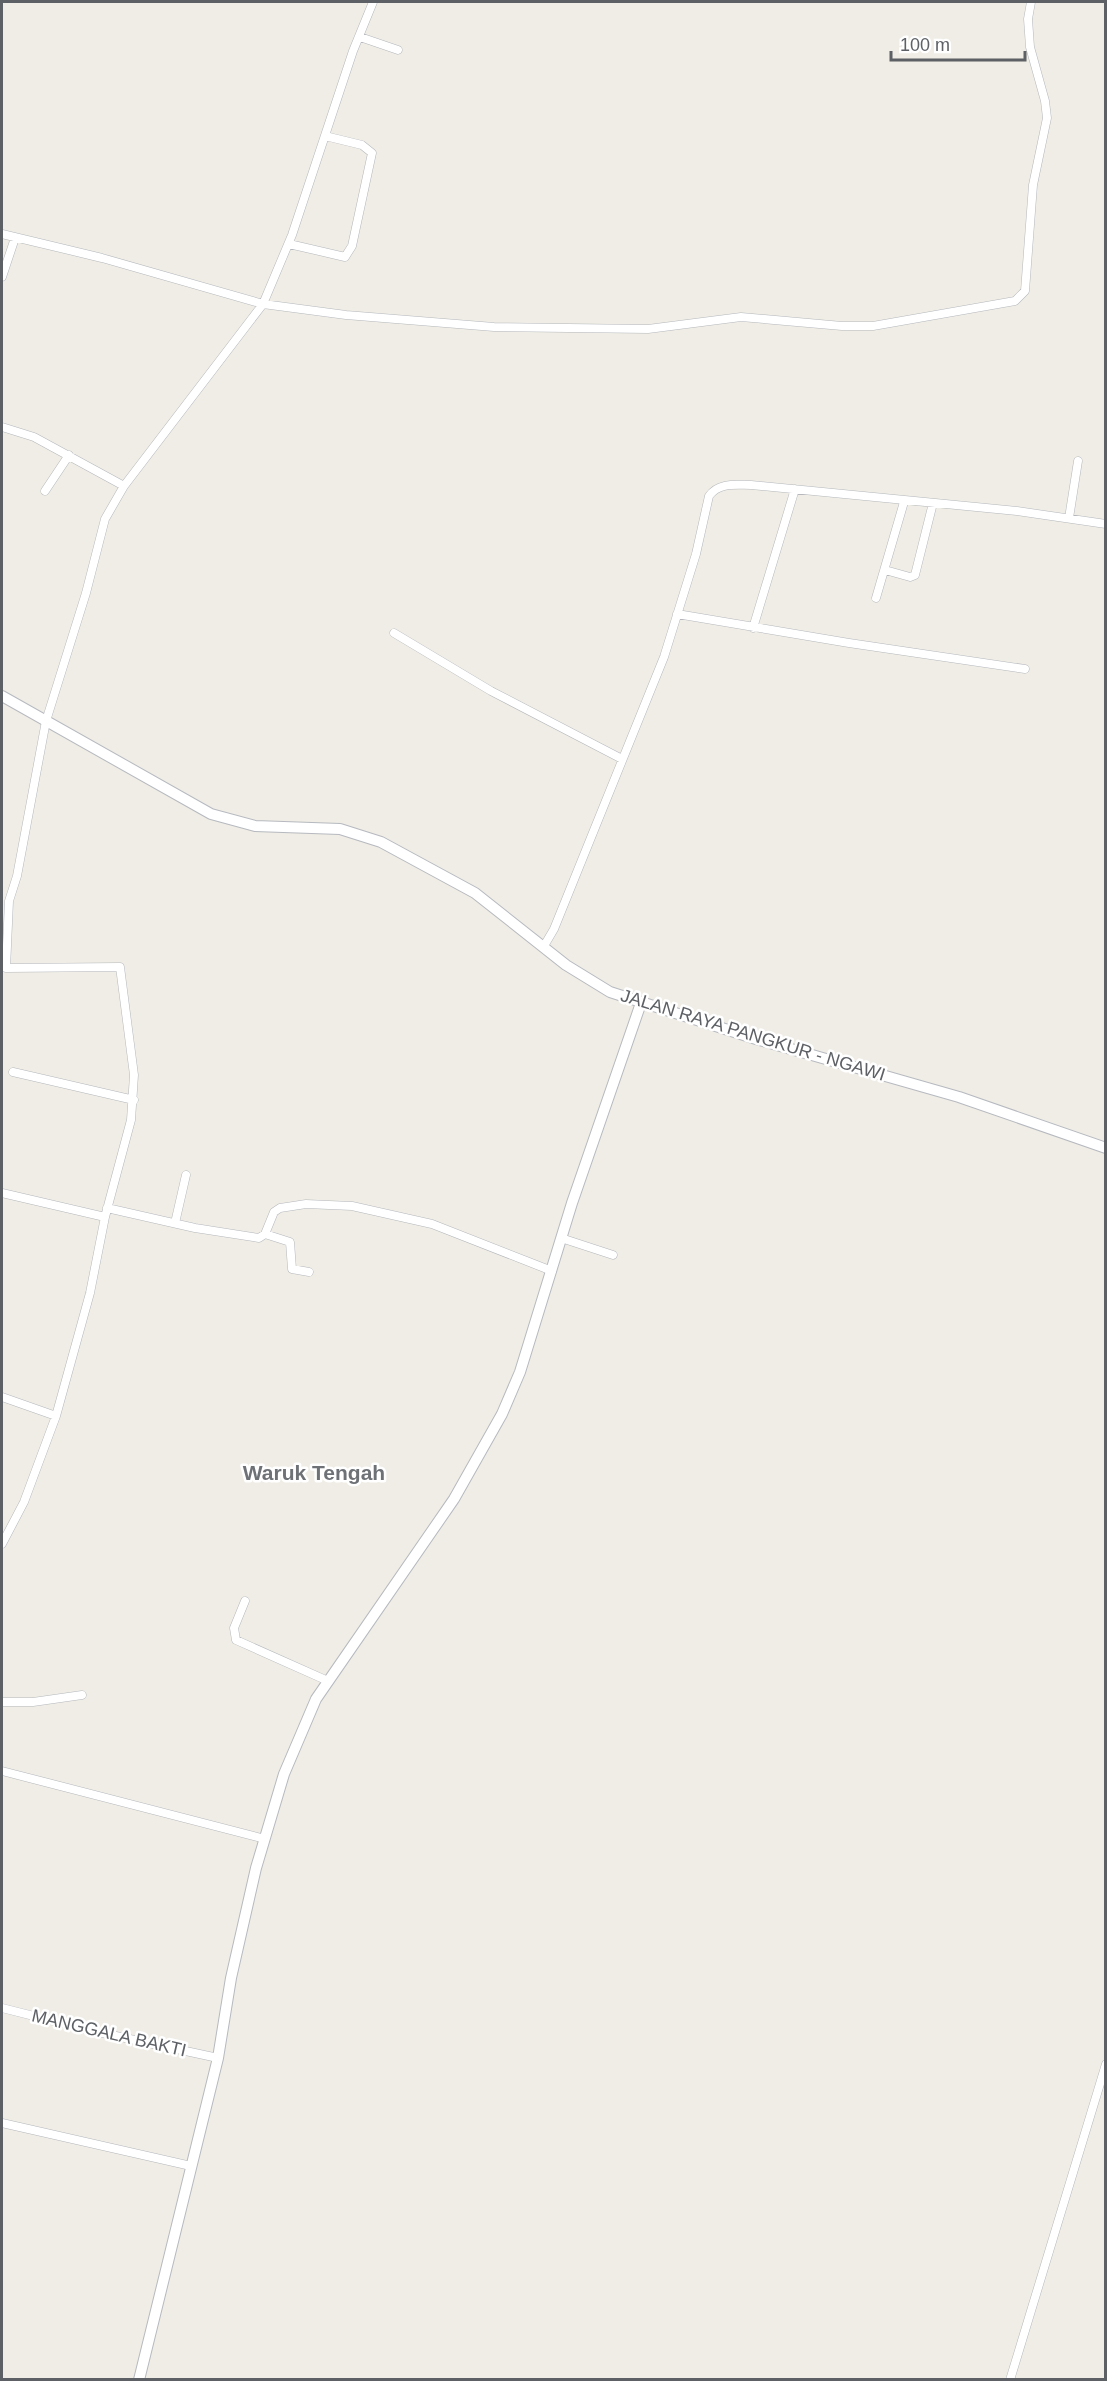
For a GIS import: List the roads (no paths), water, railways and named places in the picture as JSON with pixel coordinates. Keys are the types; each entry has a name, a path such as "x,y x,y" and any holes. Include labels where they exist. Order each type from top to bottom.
{"street":[{"path":"2,1544 24,1502 56,1416 90,1293 107,1208 134,1100 131,1052 120,967 4,969 9,901 18,876 46,721 86,593 100,531 124,486 263,304 289,244 353,51 373,2"},
{"path":"2,234 102,258 263,304 346,315 494,327 600,329 678,326 741,317 842,326 873,326 1016,301 1025,291 1033,185 1047,118 1045,101 1030,46 1028,19 1031,2"},
{"path":"360,37 398,50"},
{"path":"289,244 345,257 352,246 372,153 362,145 325,136"},
{"path":"2,278 15,238"},
{"path":"2,427 24,432 124,486"},
{"path":"45,491 69,455"},
{"path":"1069,518 1078,461"},
{"path":"544,946 554,929 656,677 677,614 709,496 714,489 731,484 795,489 1069,518 1106,524"},
{"path":"753,628 795,489"},
{"path":"876,598 904,502"},
{"path":"885,570 910,577 915,575 933,503"},
{"path":"677,614 753,628 1025,669"},
{"path":"394,633 490,691 622,759"},
{"name":"JALAN RAYA PANGKUR - NGAWI","path":"2,696 211,814 226,820 255,826 340,829 381,842 475,893 598,986 641,1003 959,1097 1106,1148"},
{"path":"139,2379 218,2058 231,1978 265,1839 284,1774 301,1731 328,1681 454,1499 482,1450 520,1372 561,1238 641,1003"},
{"path":"13,1072 134,1100"},
{"path":"174,1223 186,1175"},
{"path":"2,1193 105,1217"},
{"path":"107,1208 259,1238 265,1234 270,1219 279,1208 306,1204 352,1206 432,1224 552,1271"},
{"path":"265,1234 290,1242 292,1269 309,1272"},
{"path":"561,1238 613,1255"},
{"path":"2,1397 56,1416"},
{"path":"245,1601 234,1628 236,1640 328,1681"},
{"path":"2,1702 33,1702 82,1695"},
{"path":"2,1771 265,1839"},
{"name":"MANGGALA BAKTI","path":"2,2008 93,2031 218,2058"},
{"path":"1010,2379 1106,2064"},
{"path":"2,2122 191,2166"}],"district":[{"name":"Waruk Tengah","path":"314,1473"}]}
